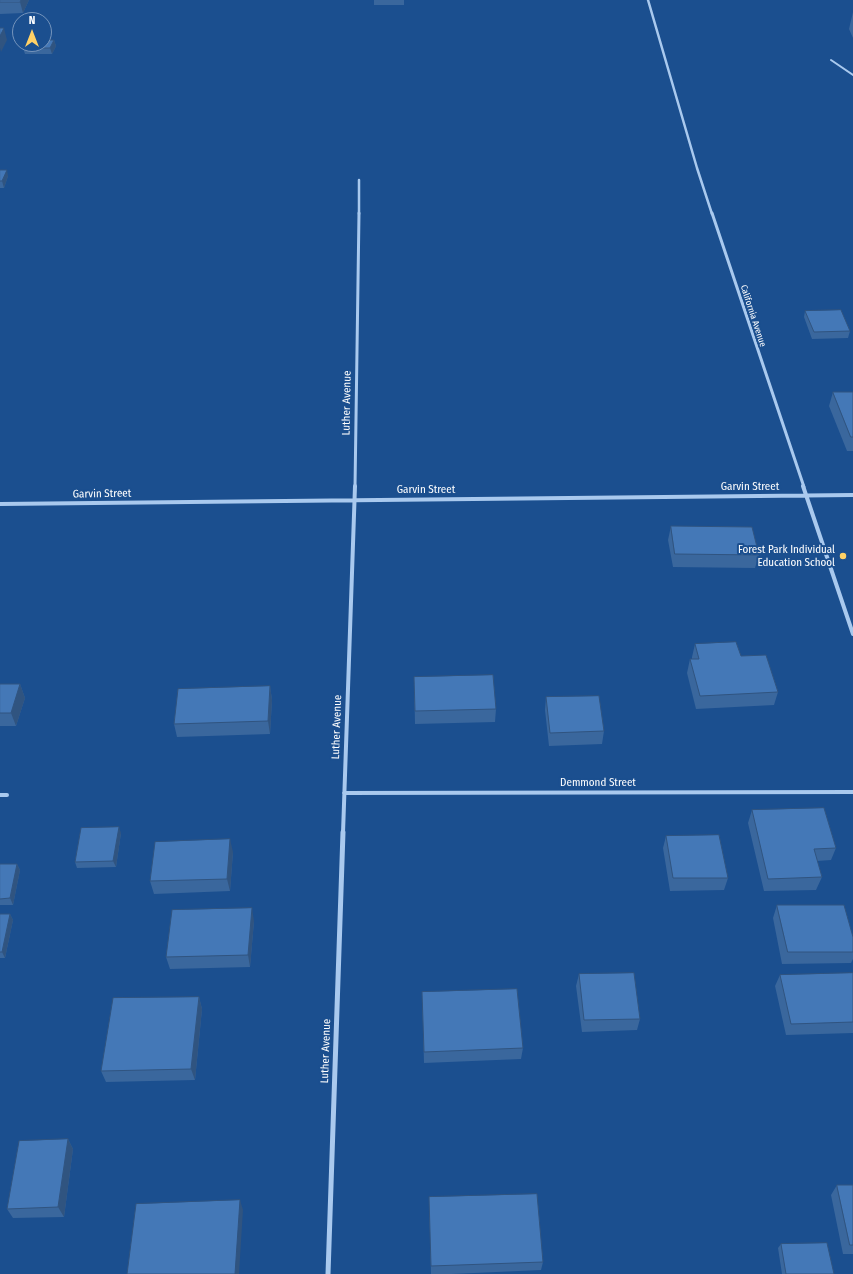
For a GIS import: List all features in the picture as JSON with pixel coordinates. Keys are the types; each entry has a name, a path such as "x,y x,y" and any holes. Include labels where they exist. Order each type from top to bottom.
{"street":[{"name":"California Avenue","path":"648,0 697,168 853,634"},
{"name":"Luther Avenue","path":"328,1274 355,499 359,180"},
{"name":"Garvin Street","path":"0,504 355,499 853,495"},
{"name":"Demmond Street","path":"344,793 853,792"},
{"path":"0,795 7,795"}],"lane":[{"path":"831,60 853,75"}],"building":[{"path":"0,0 21,0 20,2 0,2"},
{"path":"0,28 4,28 0,36"},
{"path":"0,170 7,170 2,181 0,181"},
{"path":"841,310 850,331 814,332 805,311"},
{"path":"833,392 853,392 853,437 851,437"},
{"path":"671,526 752,527 759,555 675,554"},
{"path":"736,642 741,656 766,655 778,692 700,696 690,659 699,659 695,644"},
{"path":"493,675 496,709 415,711 414,677"},
{"path":"0,684 20,684 11,713 0,713"},
{"path":"270,686 268,721 174,724 178,689"},
{"path":"599,696 604,731 550,733 546,697"},
{"path":"824,808 836,848 814,849 822,877 768,879 752,810"},
{"path":"119,827 113,861 75,862 81,828"},
{"path":"719,835 728,878 673,878 666,836"},
{"path":"230,839 227,879 150,881 155,842"},
{"path":"0,864 17,864 10,898 0,899"},
{"path":"777,905 844,905 853,937 853,952 788,952"},
{"path":"252,908 248,955 166,957 172,910"},
{"path":"0,914 10,914 2,952 0,952"},
{"path":"634,973 640,1019 584,1020 579,974"},
{"path":"853,973 853,1022 791,1024 780,975"},
{"path":"517,989 523,1048 424,1052 422,992"},
{"path":"199,997 191,1069 101,1071 113,998"},
{"path":"68,1139 58,1207 7,1209 19,1141"},
{"path":"837,1185 853,1185 853,1245 850,1245"},
{"path":"537,1194 543,1262 431,1266 429,1197"},
{"path":"240,1200 235,1274 127,1274 136,1204"},
{"path":"827,1243 834,1274 786,1274 781,1244"}],"place":[{"name":"Forest Park Individual Education School","path":"843,556"}]}
